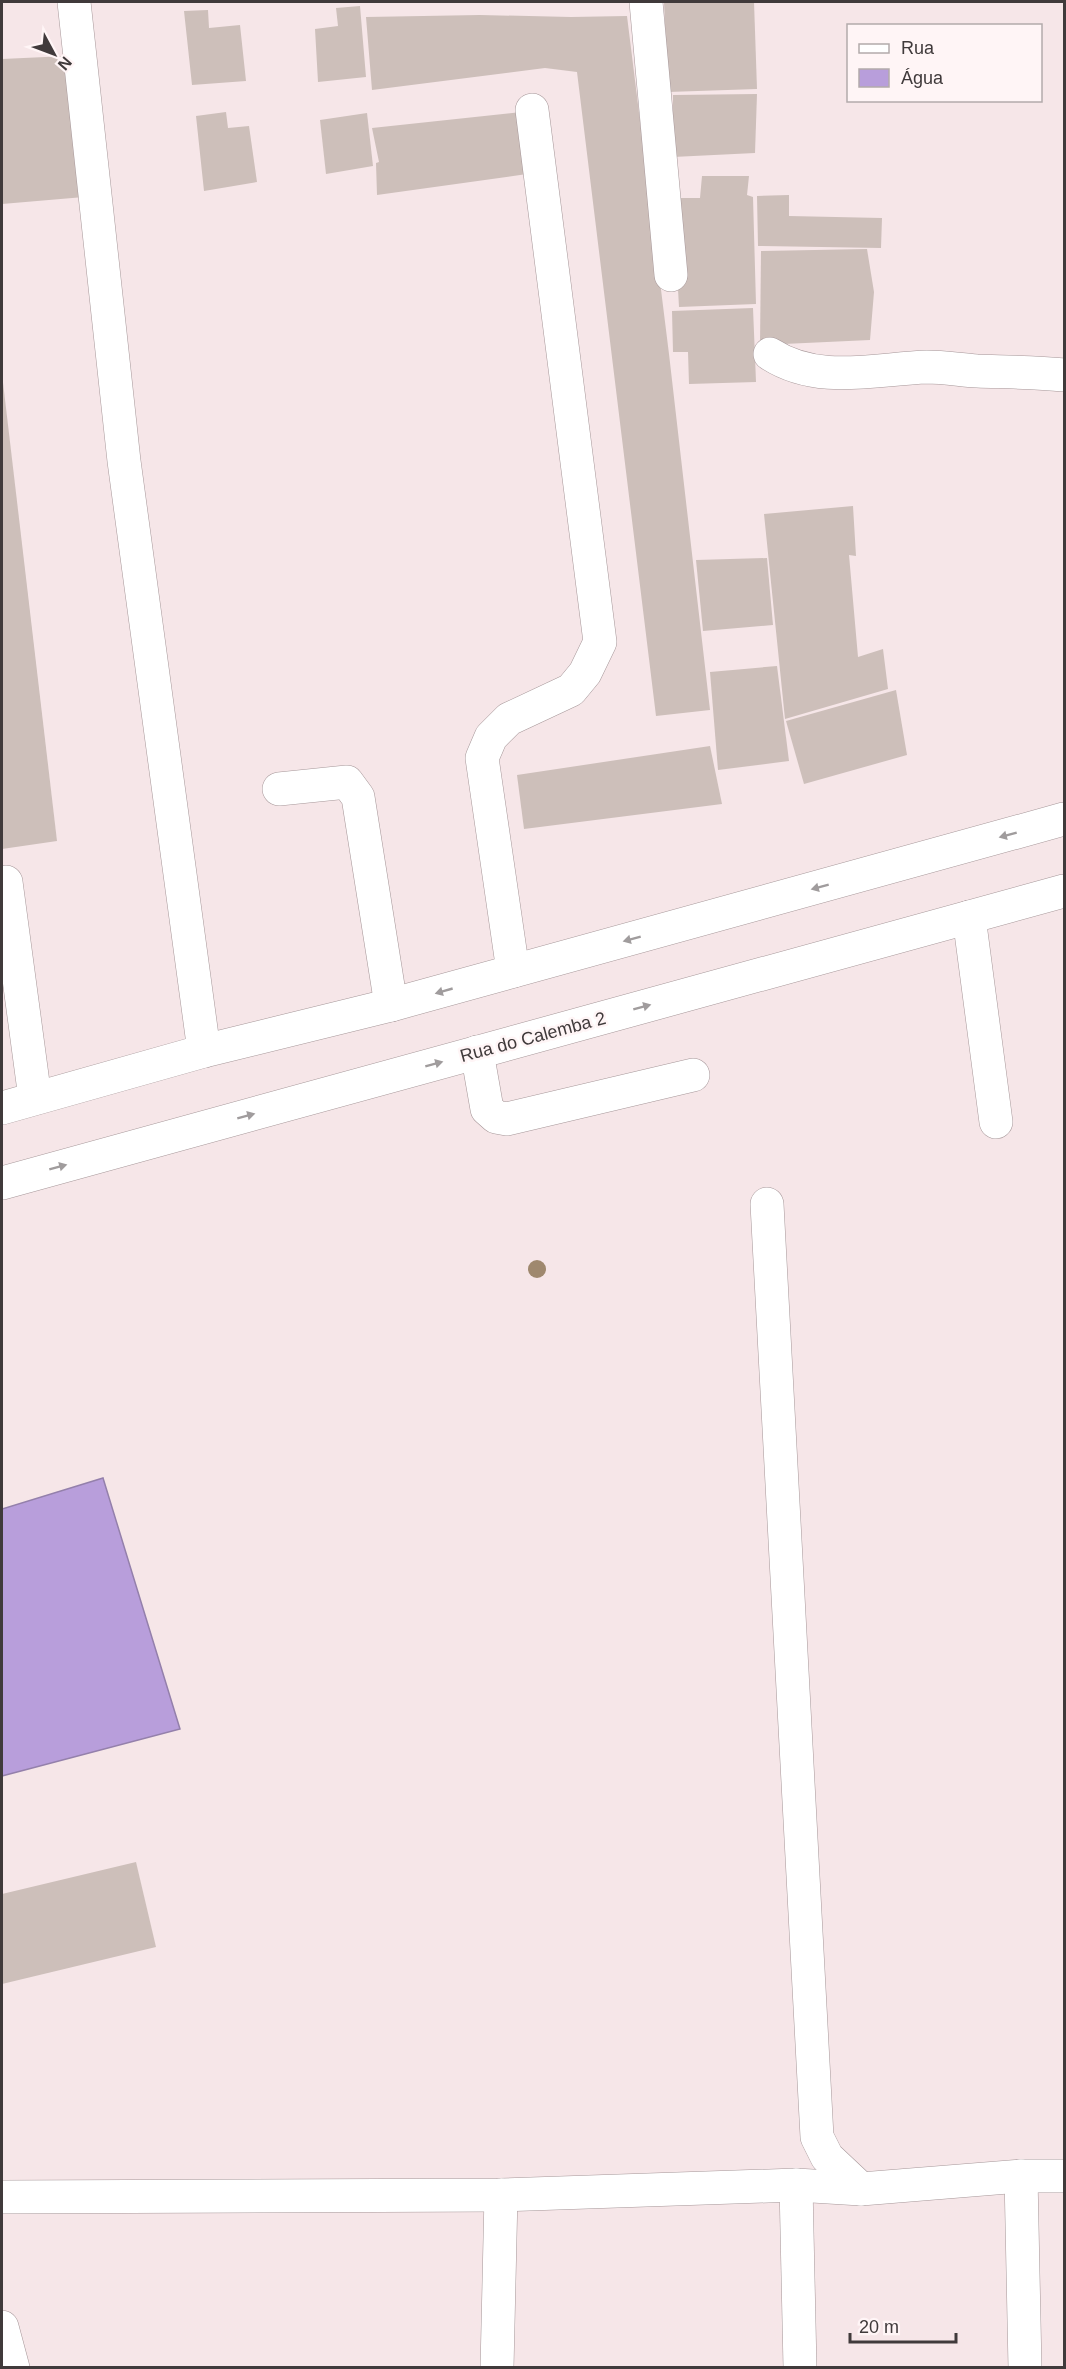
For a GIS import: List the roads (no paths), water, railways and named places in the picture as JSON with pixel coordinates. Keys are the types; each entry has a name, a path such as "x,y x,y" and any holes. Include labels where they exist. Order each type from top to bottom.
{"street":[{"path":"74,2 124,460 204,1051"},
{"path":"646,2 671,275"},
{"path":"513,971 482,758 491,737 509,719 571,690 585,673 600,642 532,110"},
{"path":"770,354 784,363 825,372 863,373 929,367 1065,375"},
{"path":"279,789 347,782 358,797 391,1005"},
{"path":"2,1108 204,1051 391,1005 1065,819"},
{"path":"6,882 35,1098"},
{"name":"Rua do Calemba 2","path":"2,1183 1065,891"},
{"path":"969,917 996,1122"},
{"path":"477,1052 487,1110 496,1117 507,1119 693,1075"},
{"path":"767,1204 817,2138 827,2157 861,2189"},
{"path":"1021,2176 1025,2367"},
{"path":"2,2197 501,2196 796,2185 861,2189 1021,2176 1065,2176"},
{"path":"796,2185 800,2367"},
{"path":"497,2367 501,2196"},
{"path":"2,2327 13,2367"}],"water":[{"path":"103,1478 180,1729 2,1776 2,1509"}]}
